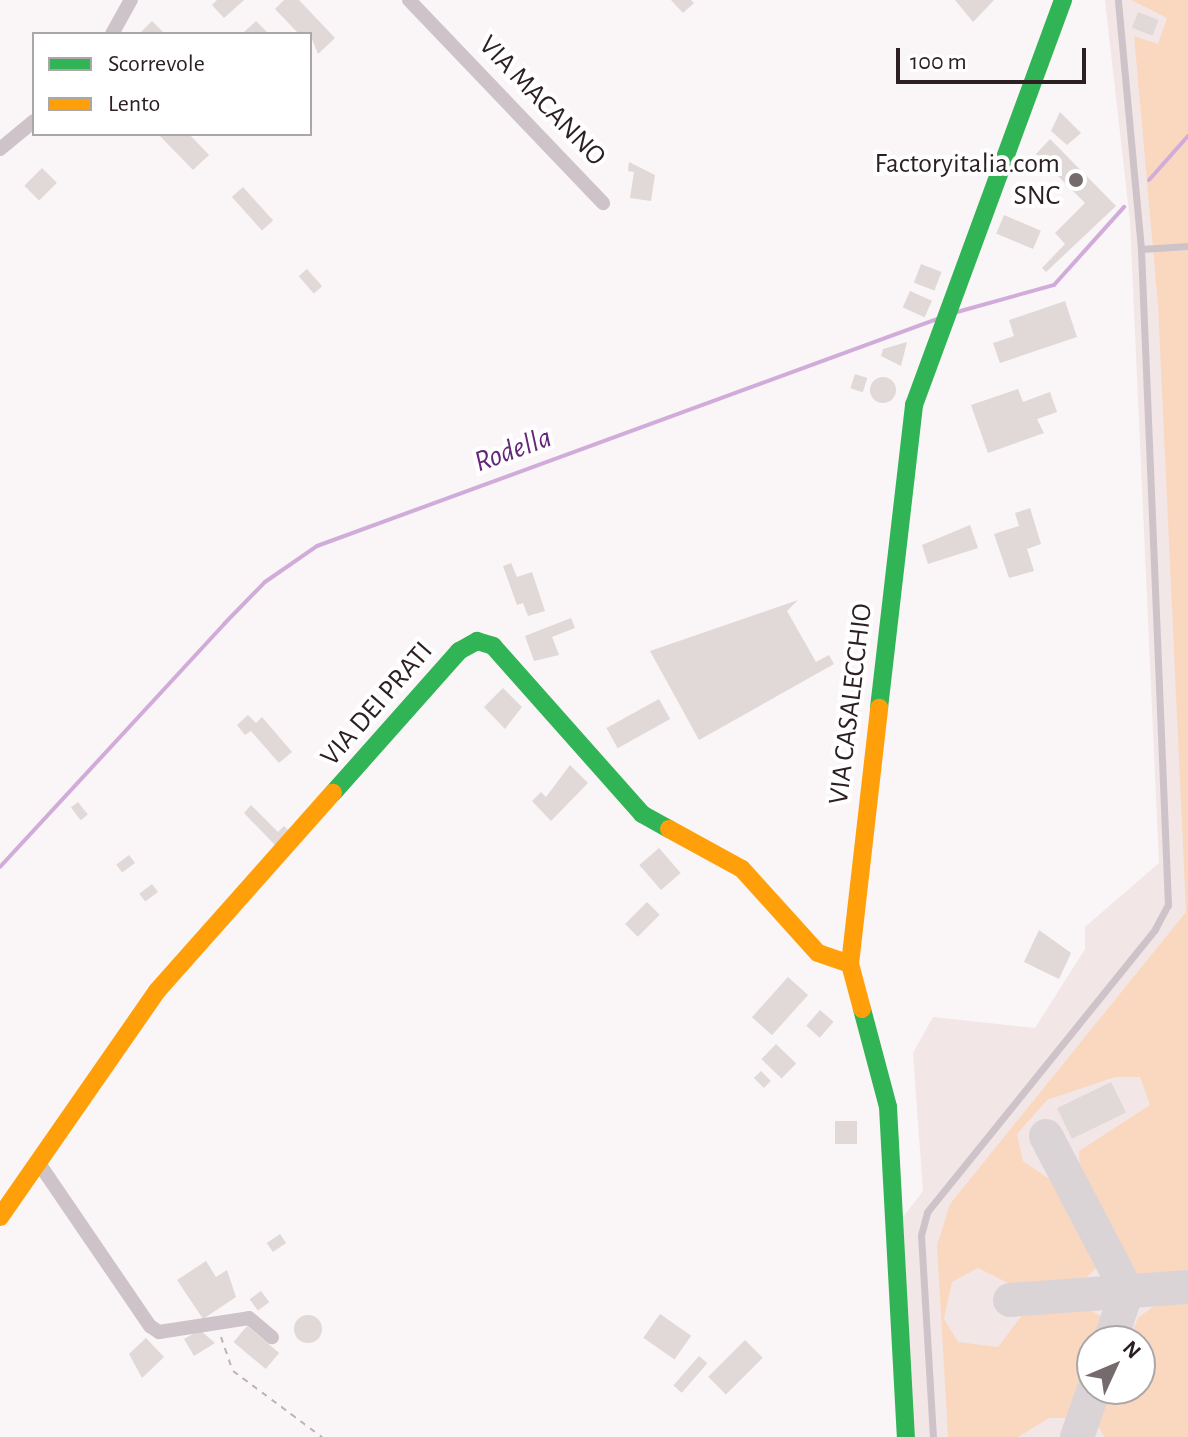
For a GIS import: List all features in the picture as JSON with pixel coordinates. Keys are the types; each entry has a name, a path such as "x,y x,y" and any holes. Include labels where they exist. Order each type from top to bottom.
{"street":[{"path":"113,32 131,0"},
{"name":"VIA MACANNO","path":"409,0 603,203"},
{"name":"VIA CASALECCHIO","path":"906,1437 888,1107 850,964 914,405 1063,0"},
{"path":"0,149 32,123"},
{"name":"VIA DEI PRATI","path":"0,1217 157,991 459,651 477,641 493,646 642,814 742,869 818,953 850,964"},
{"path":"38,1162 150,1326 159,1332 249,1318 272,1337"}],"lane":[{"path":"933,1437 921,1235 927,1212 1155,929 1168,905 1141,249 1118,0"},
{"path":"1141,249 1188,246"}],"path":[{"path":"216,1323 233,1371 322,1437"}],"shaded area":[{"path":"1105,0 1188,0 1188,1437 914,1437 903,1217 923,1191 913,1053 933,1017 1035,1028 1085,949 1085,927 1159,863 1130,221"},
{"path":"1131,0 1188,0 1188,1276 1149,1281 1129,1271 1080,1173 1079,1151 1150,1105 1140,1077 1115,1077 1047,1100 1017,1134 1023,1161 1055,1183 1096,1268 1080,1284 1014,1286 978,1268 952,1282 944,1319 958,1342 998,1347 1023,1314 1084,1307 1101,1316 1104,1325 1076,1325 1077,1405 1072,1418 1049,1418 1018,1437 948,1437 937,1245 950,1204 1186,912 1158,305 1134,36 1158,44 1167,18"},
{"path":"1188,1302 1188,1437 1104,1437 1096,1421 1102,1405 1156,1405 1156,1325 1135,1325 1138,1318 1155,1305"}],"building":[{"path":"217,0 244,0 224,18 212,5"},
{"path":"284,0 299,0 335,38 318,54 312,32 297,32 275,9"},
{"path":"671,0 691,0 694,3 683,13"},
{"path":"955,0 994,0 973,22"},
{"path":"1138,12 1159,20 1152,36 1132,28"},
{"path":"152,21 163,32 141,32"},
{"path":"256,21 267,32 244,32"},
{"path":"1060,112 1081,133 1067,145 1051,131"},
{"path":"160,136 191,136 209,155 193,170"},
{"path":"1050,139 1116,206 1046,272 1042,268 1065,244 1055,233 1085,203 1036,154"},
{"path":"629,162 655,175 651,201 630,198 634,172 628,171"},
{"path":"42,168 57,183 39,201 24,186"},
{"path":"243,187 273,220 262,230 232,197"},
{"path":"1004,215 1041,231 1033,249 996,233"},
{"path":"921,264 942,272 934,291 914,283"},
{"path":"307,269 322,286 314,294 299,276"},
{"path":"910,291 932,301 925,317 903,307"},
{"path":"1065,301 1077,337 1000,363 993,343 1014,336 1009,320"},
{"path":"907,342 901,366 881,356 883,349"},
{"path":"855,374 867,378 863,392 850,388"},
{"path":"883,377 892,381 896,390 892,399 883,403 874,399 870,390 874,381"},
{"path":"1018,389 1023,402 1050,392 1057,412 1037,419 1044,433 988,453 971,405"},
{"path":"1030,508 1041,544 1027,549 1034,571 1009,578 994,534 1019,526 1015,513"},
{"path":"970,525 978,548 928,564 922,545"},
{"path":"511,563 517,577 532,572 545,611 528,616 523,603 517,605 503,566"},
{"path":"798,600 787,611 816,662 829,655 834,664 699,740 650,651"},
{"path":"571,618 575,628 552,637 559,655 534,661 525,636"},
{"path":"869,626 871,637 857,639 855,628"},
{"path":"503,688 522,707 505,729 484,707"},
{"path":"659,699 670,719 618,748 607,728"},
{"path":"248,715 256,723 262,717 292,752 279,763 251,731 245,735 237,725"},
{"path":"570,765 588,783 551,821 532,801 541,792 546,797"},
{"path":"78,802 88,815 81,820 71,808"},
{"path":"251,805 278,832 284,826 289,831 275,845 244,813"},
{"path":"659,848 681,873 661,890 639,865"},
{"path":"129,855 135,863 122,873 116,865"},
{"path":"152,884 158,892 145,902 139,894"},
{"path":"647,902 660,915 638,937 625,924"},
{"path":"1039,930 1071,953 1059,979 1024,962"},
{"path":"788,977 808,995 772,1035 752,1017"},
{"path":"820,1010 834,1022 820,1038 806,1026"},
{"path":"776,1044 796,1063 782,1079 761,1059"},
{"path":"761,1071 771,1081 764,1088 754,1078"},
{"path":"1111,1082 1126,1113 1072,1139 1057,1108"},
{"path":"835,1121 857,1121 857,1144 835,1144"},
{"path":"280,1234 286,1243 273,1252 267,1243"},
{"path":"206,1261 216,1277 227,1270 236,1297 203,1319 177,1280"},
{"path":"261,1291 269,1302 258,1311 250,1299"},
{"path":"660,1314 691,1336 674,1360 643,1338"},
{"path":"308,1315 318,1319 322,1329 318,1339 308,1343 298,1339 294,1329 298,1319"},
{"path":"247,1326 279,1353 266,1369 234,1342"},
{"path":"200,1330 215,1343 194,1356 184,1339"},
{"path":"146,1338 164,1357 142,1378 129,1354"},
{"path":"745,1340 763,1358 726,1394 708,1377"},
{"path":"699,1356 707,1363 682,1393 673,1385"}],"waterway":[{"name":"Rodella","path":"1149,180 1188,136"},
{"name":"Rodella","path":"957,312 1054,285 1124,207"},
{"name":"Rodella","path":"0,867 265,582 317,546 937,319"}],"taxiway":[{"path":"1046,1136 1127,1291 1115,1325"},
{"path":"1010,1300 1188,1287"},
{"path":"1077,1437 1088,1405"}],"traffic: fast":[{"path":"879,708 914,405 1063,0"},
{"path":"333,793 459,651 477,641 493,646 642,814 669,829"},
{"path":"862,1009 888,1107 906,1437"}],"traffic: slow":[{"path":"862,1009 850,964 879,708"},
{"path":"0,1217 157,991 333,793"},
{"path":"669,829 742,869 818,953 850,964"}],"place":[{"name":"Factoryitalia.com SNC","path":"1076,180"}]}
